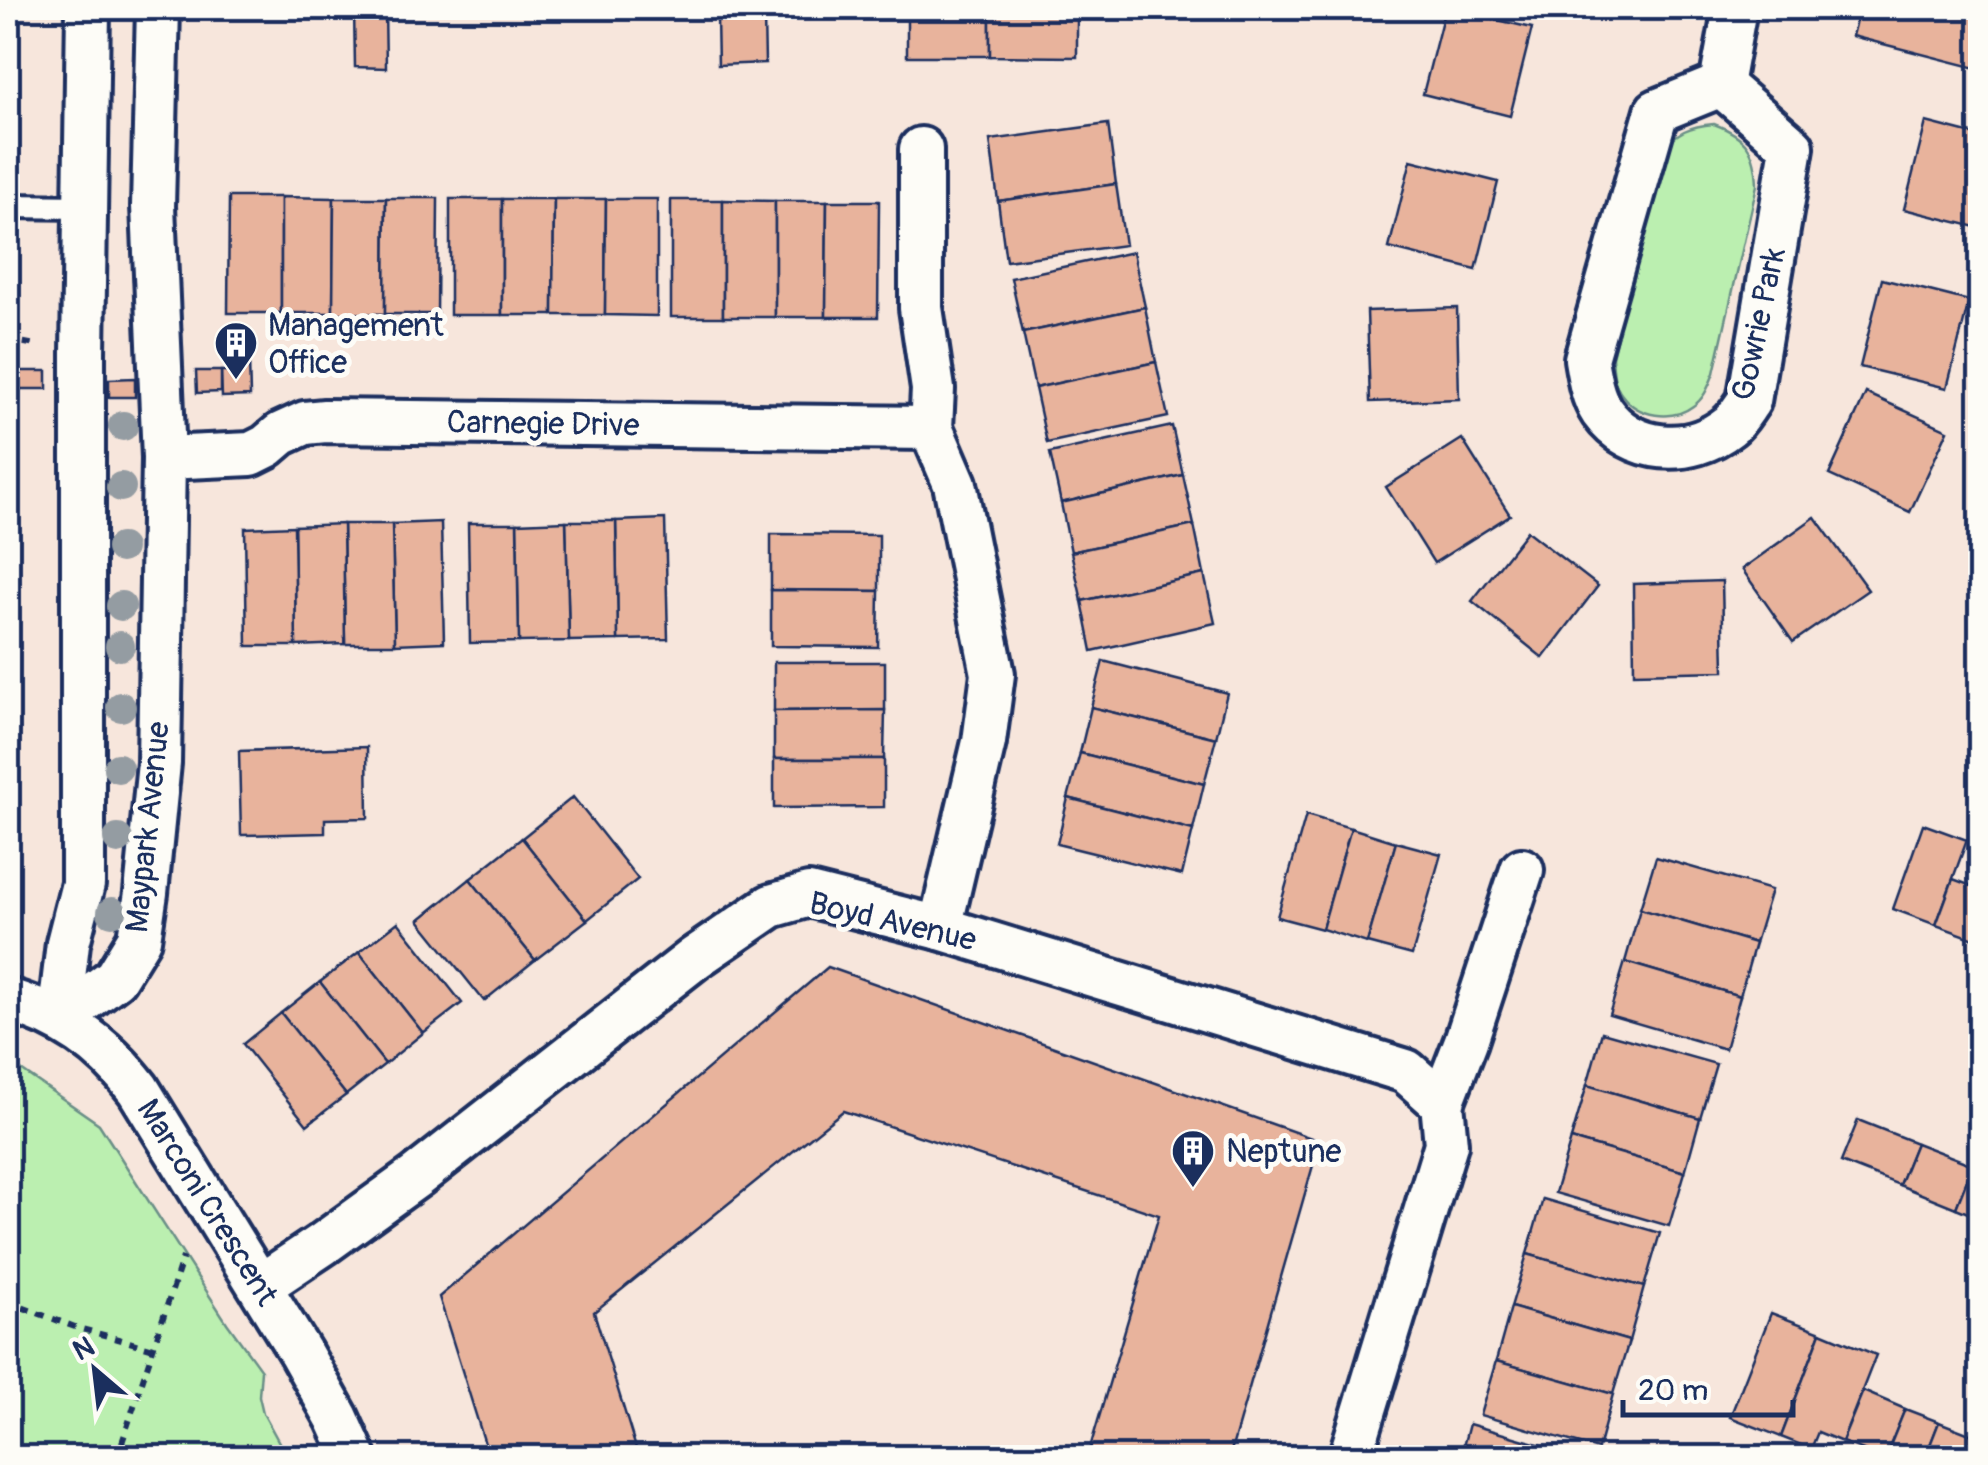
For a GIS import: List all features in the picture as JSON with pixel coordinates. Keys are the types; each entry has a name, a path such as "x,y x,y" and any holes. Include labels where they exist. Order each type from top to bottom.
{"street":[{"name":"Maypark Avenue","path":"59,1020 68,943 83,884 88,8"},
{"name":"Maypark Avenue","path":"59,1020 115,978 139,939 160,764 164,458 152,206 158,8"},
{"path":"1720,86 1736,8"},
{"name":"Gowrie Park","path":"1720,86 1792,147 1749,401 1732,424 1711,438 1682,446 1648,446 1620,432 1600,410 1590,385 1586,359 1658,112 1720,86"},
{"path":"920,149 921,308 932,389 930,428 955,484 993,674 984,742 940,928"},
{"path":"85,206 152,206"},
{"name":"Carnegie Drive","path":"164,458 251,454 282,434 325,420 930,428"},
{"path":"1350,1458 1446,1144 1442,1103 1522,870"},
{"name":"Boyd Avenue","path":"260,1286 417,1176 695,958 771,906 809,895 940,928 1406,1071 1442,1103"},
{"name":"Marconi Crescent","path":"8,1000 59,1020 119,1064 260,1286 337,1418 355,1458"}],"lane":[{"path":"8,206 85,206"}],"path":[{"path":"116,1458 184,1255 225,1228"},
{"path":"8,1302 74,1327 154,1349"}],"shaded area":[{"path":"8,8 12,8 20,284 8,284"}],"green space":[{"path":"1714,124 1747,146 1757,185 1708,387 1697,403 1685,411 1656,415 1637,408 1622,395 1615,382 1612,357 1661,150 1684,131"},
{"path":"8,1061 99,1124 261,1370 259,1396 263,1413 287,1457 8,1457"}],"building":[{"path":"354,8 385,8 386,68 355,67"},
{"path":"907,8 990,8 990,56 907,56"},
{"path":"990,8 1077,8 1077,57 990,56"},
{"path":"1445,8 1532,28 1510,116 1423,94"},
{"path":"1859,8 1980,8 1980,69 1852,36"},
{"path":"717,17 764,17 765,63 718,65"},
{"path":"1926,122 1980,136 1980,228 1904,209"},
{"path":"1108,124 1116,184 998,201 990,140"},
{"path":"1411,160 1498,182 1476,270 1389,248"},
{"path":"1116,184 1125,245 1006,261 998,201"},
{"path":"229,197 281,197 281,313 228,313"},
{"path":"281,197 334,198 333,313 281,313"},
{"path":"334,198 386,198 385,314 333,313"},
{"path":"386,198 438,198 437,314 385,314"},
{"path":"450,199 502,199 502,315 450,315"},
{"path":"502,199 554,199 553,315 502,315"},
{"path":"554,199 606,199 605,315 553,315"},
{"path":"606,199 657,199 657,316 605,315"},
{"path":"671,200 723,200 723,317 671,317"},
{"path":"723,200 775,201 775,317 723,317"},
{"path":"775,201 827,201 826,317 775,317"},
{"path":"827,201 879,201 878,317 826,317"},
{"path":"1133,252 1145,307 1023,333 1011,278"},
{"path":"1882,279 1969,301 1947,388 1860,367"},
{"path":"1145,307 1156,362 1035,388 1023,333"},
{"path":"1457,308 1459,399 1370,402 1367,311"},
{"name":"Management Office","path":"237,359 249,359 250,396 222,397 221,371 227,371"},
{"path":"1156,362 1168,417 1047,443 1035,388"},
{"path":"11,371 47,371 47,389 11,389"},
{"path":"196,371 221,371 221,392 197,393"},
{"path":"135,378 135,397 109,397 109,379"},
{"path":"1866,393 1948,430 1910,512 1829,475"},
{"path":"1172,426 1183,475 1061,503 1050,453"},
{"path":"1462,439 1510,515 1434,563 1386,487"},
{"path":"1183,475 1194,525 1071,552 1061,503"},
{"path":"1815,517 1868,590 1793,642 1742,569"},
{"path":"665,519 668,639 618,640 616,521"},
{"path":"566,521 616,521 618,640 569,641"},
{"path":"566,521 569,641 519,642 517,523"},
{"path":"441,522 444,642 395,644 392,524"},
{"path":"468,523 517,523 519,642 470,643"},
{"path":"343,524 392,524 395,644 345,644"},
{"path":"343,524 345,644 296,646 294,526"},
{"path":"1194,525 1204,574 1082,601 1071,552"},
{"path":"294,526 296,646 247,646 245,528"},
{"path":"1527,531 1598,586 1543,658 1472,601"},
{"path":"771,534 879,535 879,591 771,590"},
{"path":"1204,574 1215,623 1092,651 1082,601"},
{"path":"1722,581 1724,671 1634,673 1633,584"},
{"path":"771,590 879,591 878,647 771,646"},
{"path":"1103,661 1227,693 1216,738 1091,707"},
{"path":"774,662 885,662 885,710 774,711"},
{"path":"1091,707 1216,738 1204,784 1080,753"},
{"path":"885,710 884,759 774,759 774,711"},
{"path":"367,747 368,818 325,819 325,833 241,835 239,751"},
{"path":"1080,753 1204,784 1193,830 1068,798"},
{"path":"774,759 884,759 884,807 774,808"},
{"path":"573,797 638,879 587,920 522,838"},
{"path":"1068,798 1193,830 1182,875 1057,844"},
{"path":"1306,815 1351,828 1322,929 1277,917"},
{"path":"1923,824 1967,840 1936,925 1893,909"},
{"path":"1351,828 1396,842 1367,943 1322,929"},
{"path":"522,838 587,920 535,960 470,879"},
{"path":"1396,842 1441,854 1412,955 1367,943"},
{"path":"1656,857 1771,890 1755,943 1640,909"},
{"path":"470,879 535,960 484,1001 419,920"},
{"path":"1953,879 1980,889 1980,941 1936,925"},
{"path":"1640,909 1755,943 1740,996 1625,962"},
{"path":"398,922 462,1003 423,1033 359,952"},
{"path":"359,952 423,1033 385,1064 320,982"},
{"path":"1625,962 1740,996 1725,1049 1609,1015"},
{"name":"Neptune","path":"828,967 1320,1141 1229,1458 1087,1458 1159,1215 843,1111 594,1312 639,1458 479,1458 477,1449 486,1447 439,1297"},
{"path":"320,982 385,1064 346,1095 281,1013"},
{"path":"281,1013 346,1095 307,1125 243,1044"},
{"path":"1602,1032 1716,1064 1700,1118 1587,1085"},
{"path":"1587,1085 1700,1118 1685,1172 1571,1139"},
{"path":"1858,1120 1916,1143 1899,1185 1841,1162"},
{"path":"1571,1139 1685,1172 1669,1226 1555,1193"},
{"path":"1916,1143 1973,1165 1956,1208 1899,1185"},
{"path":"1973,1165 1980,1168 1980,1218 1956,1208"},
{"path":"1543,1199 1660,1233 1644,1287 1527,1254"},
{"path":"1527,1254 1644,1287 1629,1341 1511,1307"},
{"path":"1511,1307 1629,1341 1613,1394 1496,1361"},
{"path":"1771,1313 1821,1332 1781,1437 1730,1417"},
{"path":"1821,1332 1876,1355 1842,1442 1818,1432 1811,1449 1781,1437"},
{"path":"1496,1361 1613,1394 1598,1449 1480,1415"},
{"path":"1863,1391 1905,1409 1885,1458 1842,1442"},
{"path":"1905,1409 1939,1422 1925,1458 1885,1458"},
{"path":"1939,1422 1980,1438 1973,1458 1925,1458"},
{"path":"1469,1424 1587,1458 1460,1458"}],"place":[{"name":"Management Office","path":"236,381"},
{"name":"Neptune","path":"1193,1189"}]}
